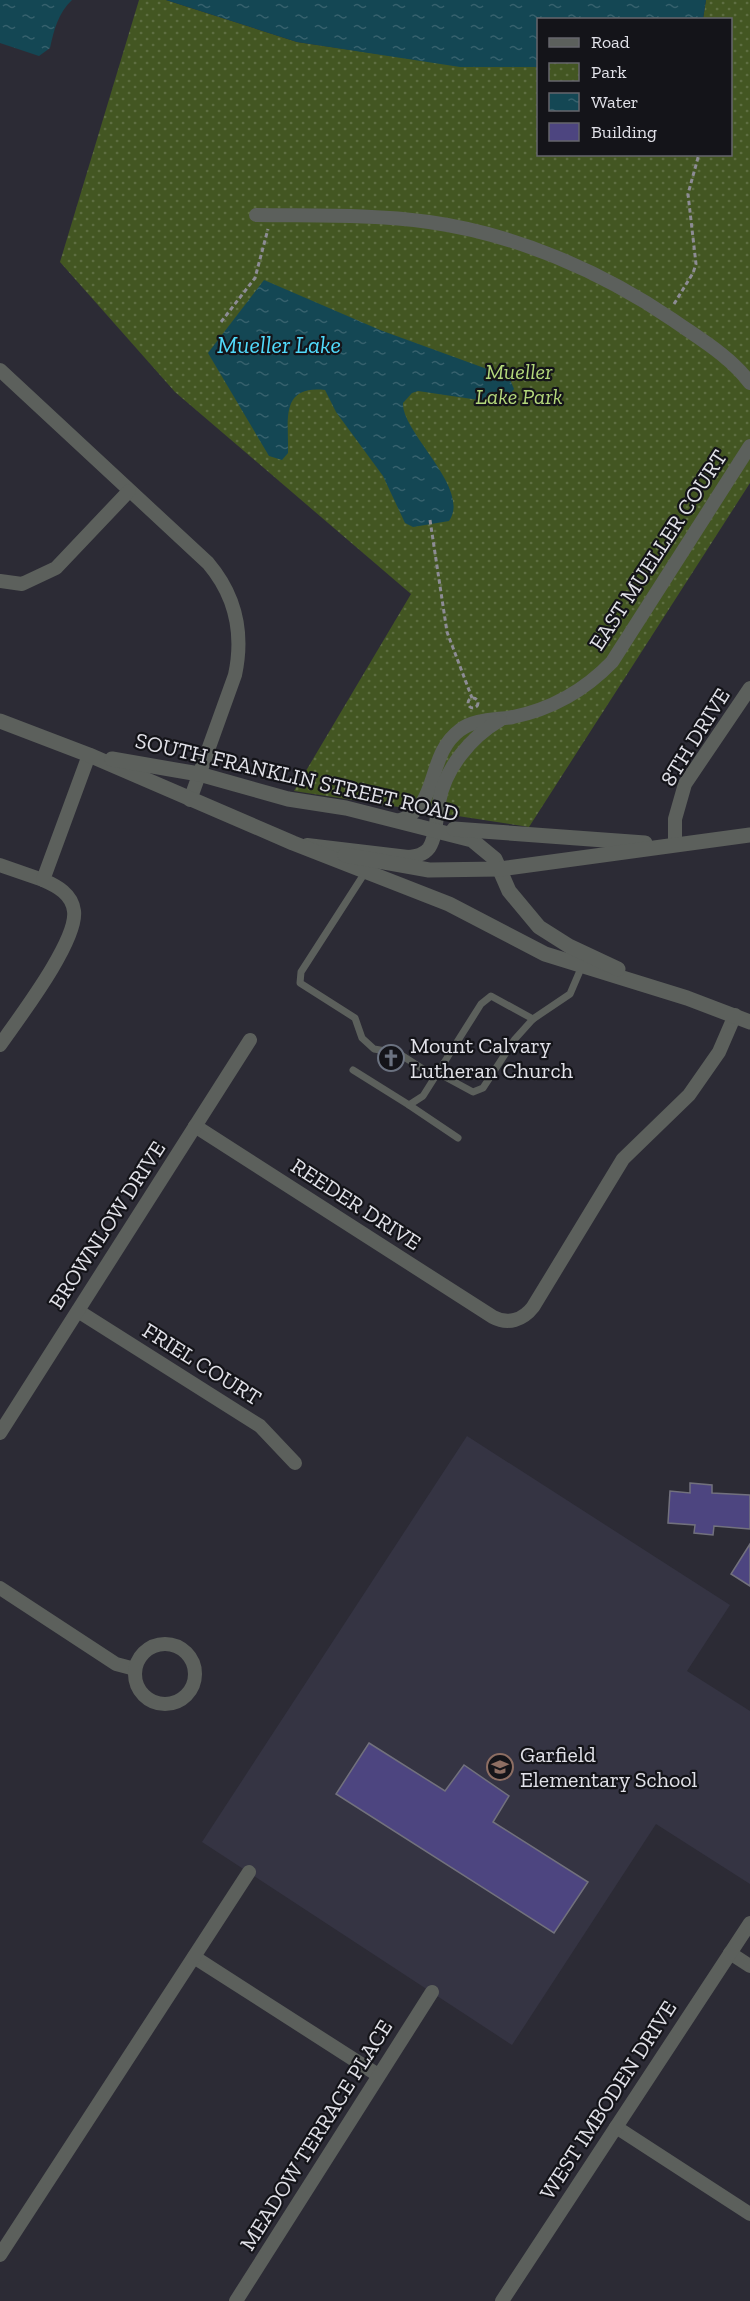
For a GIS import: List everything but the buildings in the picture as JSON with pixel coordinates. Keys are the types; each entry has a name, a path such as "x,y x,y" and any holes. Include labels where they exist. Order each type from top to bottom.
{"street":[{"path":"256,215 384,217 430,222 480,232 537,250 590,273 667,316 734,365 750,383"},
{"path":"0,370 208,563 225,587 237,617 239,654 235,675 190,800"},
{"name":"EAST MUELLER COURT","path":"398,821 413,815 424,803 437,761 453,736 469,725 536,711 569,697 612,662 750,446"},
{"path":"0,581 22,584 50,572 129,491"},
{"name":"8TH DRIVE","path":"675,844 675,819 685,784 750,688"},
{"name":"EAST MUELLER COURT","path":"293,843 408,857 424,853 429,848 441,791 450,771 474,741 502,719"},
{"name":"SOUTH FRANKLIN STREET ROAD","path":"0,721 89,755 293,843 449,904 522,943 582,966 687,998"},
{"path":"43,880 89,755"},
{"name":"SOUTH FRANKLIN STREET ROAD","path":"89,755 199,774 288,799 346,808 459,836 481,845 495,859 516,901 528,916 553,937 599,961 750,1022"},
{"path":"434,829 490,830 675,844"},
{"path":"293,843 399,866 455,871 539,866 675,844 750,835"},
{"path":"0,865 43,880 66,894 75,911 74,921 59,957 0,1045"},
{"path":"516,901 519,879 528,870 539,866"},
{"name":"REEDER DRIVE","path":"195,1126 493,1317 513,1320 530,1311 623,1159 689,1095 719,1052 735,1016"},
{"name":"BROWNLOW DRIVE","path":"0,1432 250,1040"},
{"name":"FRIEL COURT","path":"78,1311 260,1426 296,1463"},
{"path":"0,1588 116,1664 135,1669"},
{"path":"164,1644 183,1649 190,1657 196,1676 189,1694 172,1704 162,1705 152,1702 138,1688 135,1669 145,1651 164,1644"},
{"path":"0,2255 249,1872"},
{"name":"WEST IMBODEN DRIVE","path":"502,2301 750,1923"},
{"path":"730,1953 750,1966"},
{"path":"194,1957 378,2074"},
{"name":"MEADOW TERRACE PLACE","path":"236,2301 432,1992"},
{"path":"616,2127 750,2214"}],"lane":[{"path":"366,871 301,972 300,983 355,1018 362,1038 374,1049 398,1053 426,1071 436,1072 473,1092 483,1088 514,1038 533,1019 570,994 582,966"},
{"path":"409,1105 423,1096 436,1072 481,1004 491,996 533,1019"},
{"path":"353,1070 458,1138"}],"path":[{"path":"667,316 696,264 688,194 698,156"},
{"path":"220,322 255,278 264,242"},
{"path":"430,520 447,632 472,698"}],"shaded area":[{"name":"Garfield Elementary School","path":"467,1436 730,1605 687,1671 750,1711 750,1884 656,1824 512,2045 202,1842"}],"green space":[{"name":"Mueller Lake Park","path":"139,0 166,0 297,42 460,66 537,67 537,156 732,156 732,18 703,18 706,0 750,0 750,483 529,827 294,791 411,594 175,392 60,262"}],"water":[{"path":"0,0 72,0 60,16 50,48 39,56 0,43"},
{"path":"166,0 706,0 703,18 537,18 537,67 460,67 297,42"},
{"name":"Mueller Lake","path":"264,280 380,330 509,377 514,389 506,400 499,403 418,391 412,393 403,403 405,415 444,477 451,493 454,508 449,521 413,527 405,523 383,476 336,412 325,390 310,390 300,393 293,399 288,418 288,453 282,460 269,456 208,353"}],"place":[{"name":"Mount Calvary Lutheran Church","path":"391,1058"},
{"name":"Garfield Elementary School","path":"500,1767"}]}
